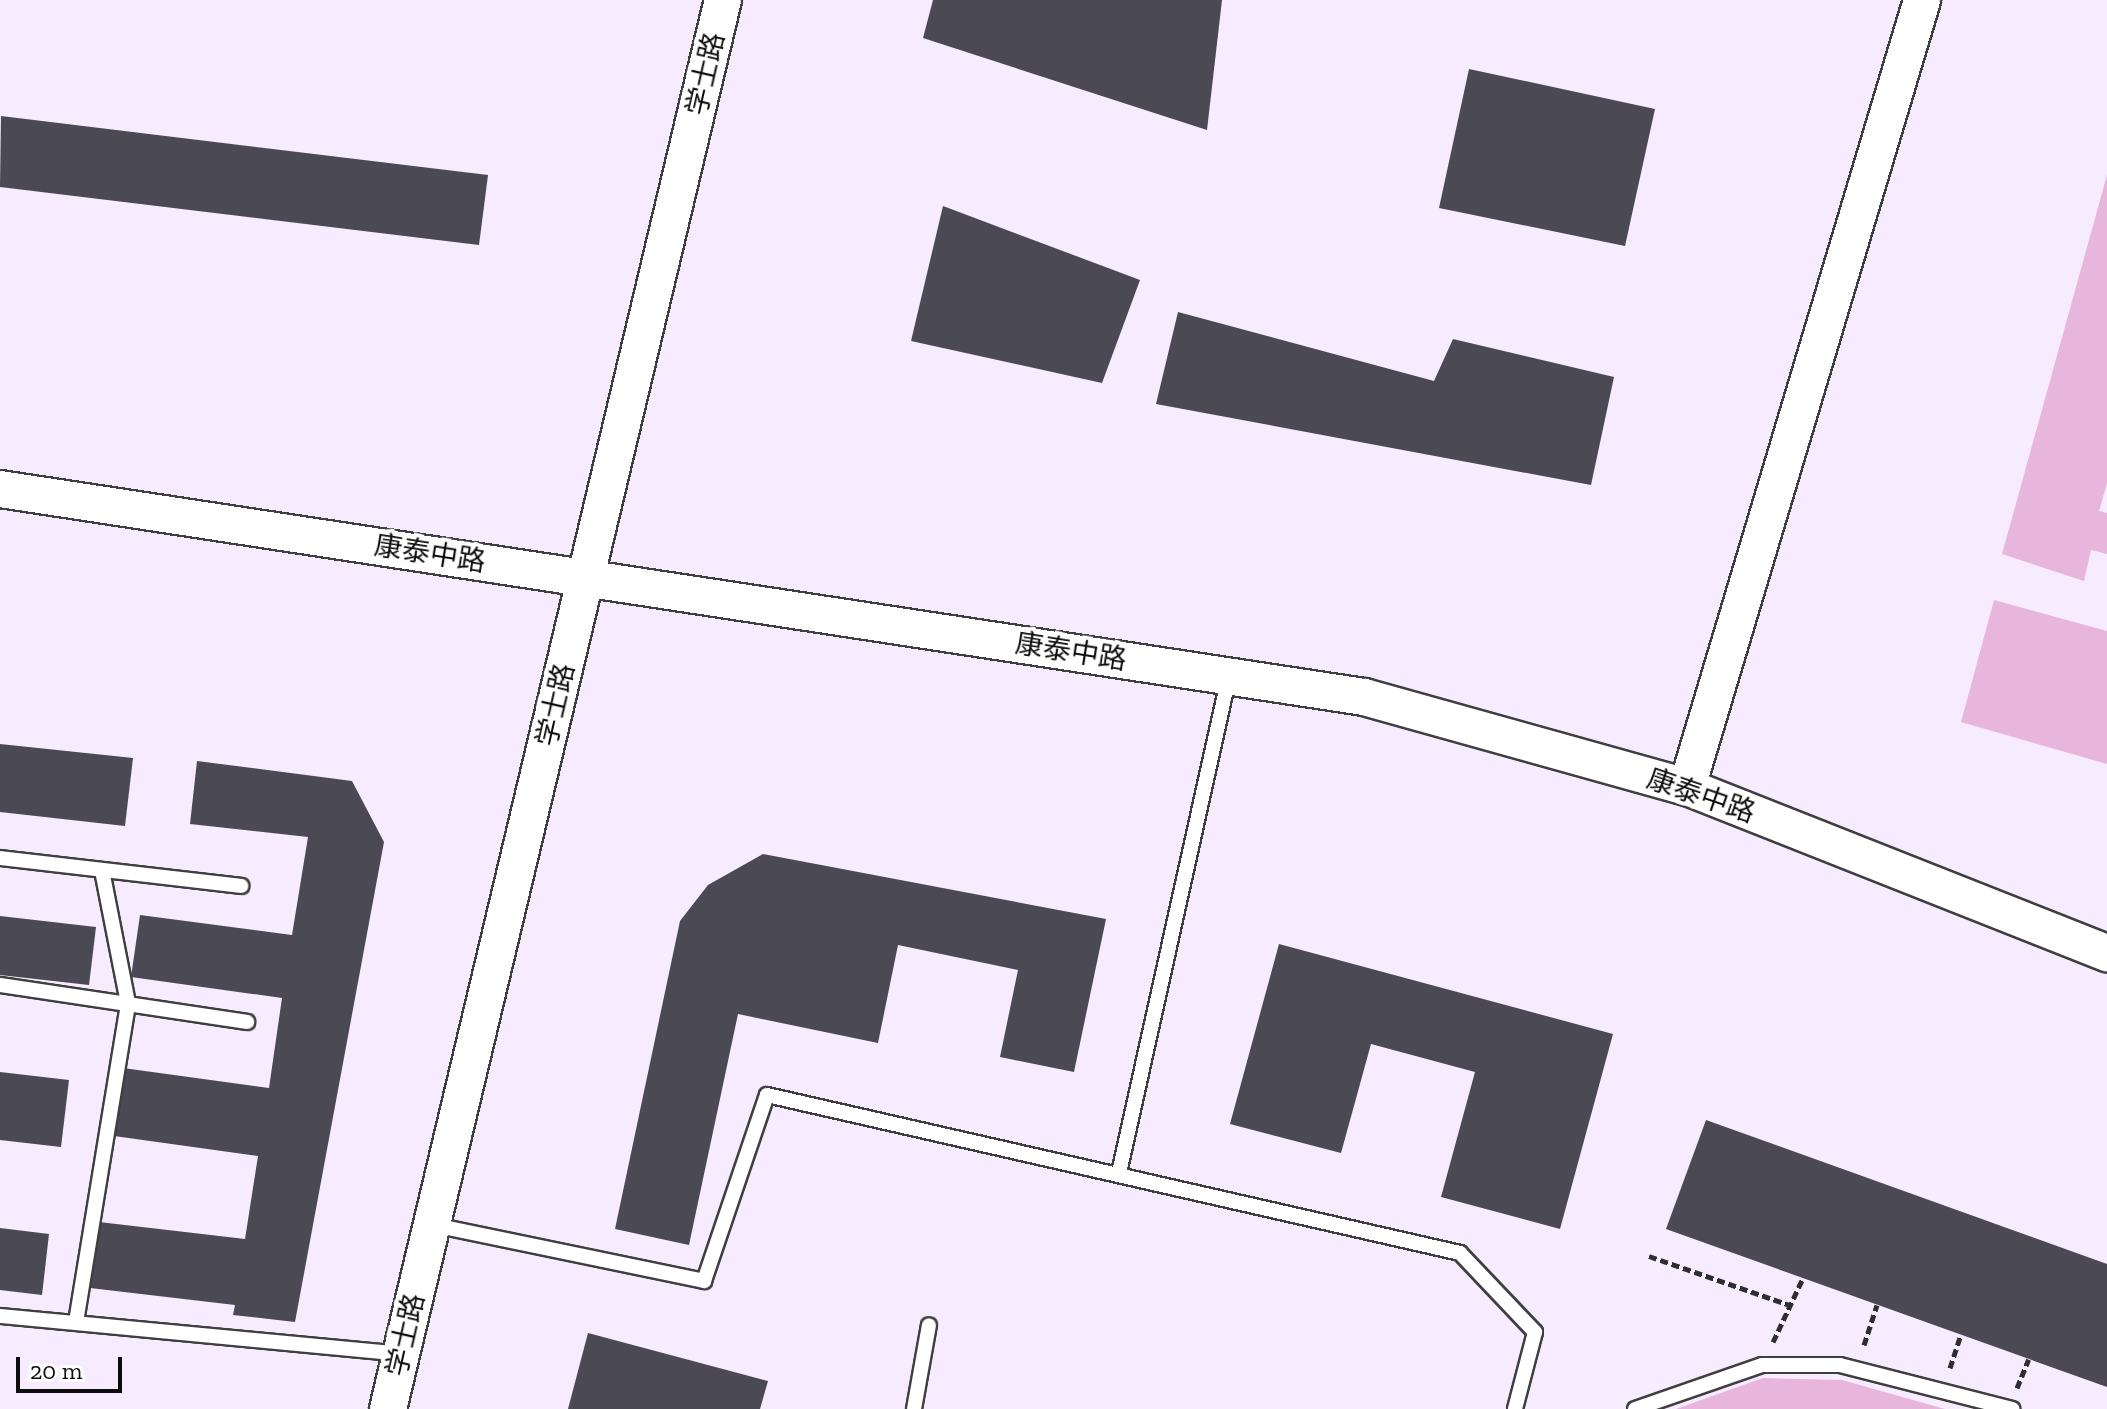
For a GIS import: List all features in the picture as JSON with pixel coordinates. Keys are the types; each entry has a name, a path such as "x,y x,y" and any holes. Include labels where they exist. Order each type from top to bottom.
{"street":[{"name":"学士路","path":"388,1409 723,0"},
{"path":"1687,787 1922,0"},
{"name":"康泰中路","path":"0,489 1364,697 1687,787 2107,953"}],"lane":[{"path":"1119,1173 1229,676"},
{"path":"0,858 103,875 241,886"},
{"path":"76,1322 128,1003 103,875"},
{"path":"0,985 247,1022"},
{"path":"432,1225 704,1281 767,1095 1460,1253 1535,1332 1515,1409"},
{"path":"0,1316 401,1354"},
{"path":"914,1409 929,1325"},
{"path":"1635,1409 1762,1365 1856,1369 2012,1409"}],"path":[{"path":"1649,1256 1790,1305"},
{"path":"1762,1365 1803,1278"},
{"path":"1856,1369 1877,1305"},
{"path":"1942,1391 1961,1335"}],"shaded area":[{"path":"2107,175 2107,483 2099,511 2107,513 2107,554 2091,550 2084,581 2002,554"},
{"path":"1994,600 2107,631 2107,764 1961,722"},
{"path":"1763,1378 1842,1380 1945,1409 1676,1409"}],"building":[{"path":"933,0 1222,0 1207,130 923,38"},
{"path":"1469,69 1655,109 1625,246 1439,208"},
{"path":"1,116 488,175 479,245 0,187"},
{"path":"943,206 1140,280 1102,383 911,341"},
{"path":"1178,312 1434,381 1453,339 1614,377 1591,485 1156,404"},
{"path":"0,744 133,758 125,826 0,812"},
{"path":"197,761 352,781 384,842 295,1322 233,1315 235,1305 90,1288 99,1222 245,1239 258,1156 114,1136 123,1068 269,1088 282,998 131,977 140,915 292,935 308,837 190,824"},
{"path":"763,854 1106,919 1074,1072 1000,1057 1018,970 898,945 878,1043 738,1014 689,1245 615,1229 680,921 708,885"},
{"path":"0,916 96,927 89,985 0,975"},
{"path":"1279,944 1613,1034 1560,1229 1441,1197 1475,1072 1371,1044 1341,1153 1230,1124"},
{"path":"0,1072 69,1080 61,1147 0,1140"},
{"path":"1706,1120 2107,1264 2107,1387 1666,1229"},
{"path":"0,1228 49,1234 42,1295 0,1290"},
{"path":"588,1333 768,1381 760,1409 568,1409"}]}
